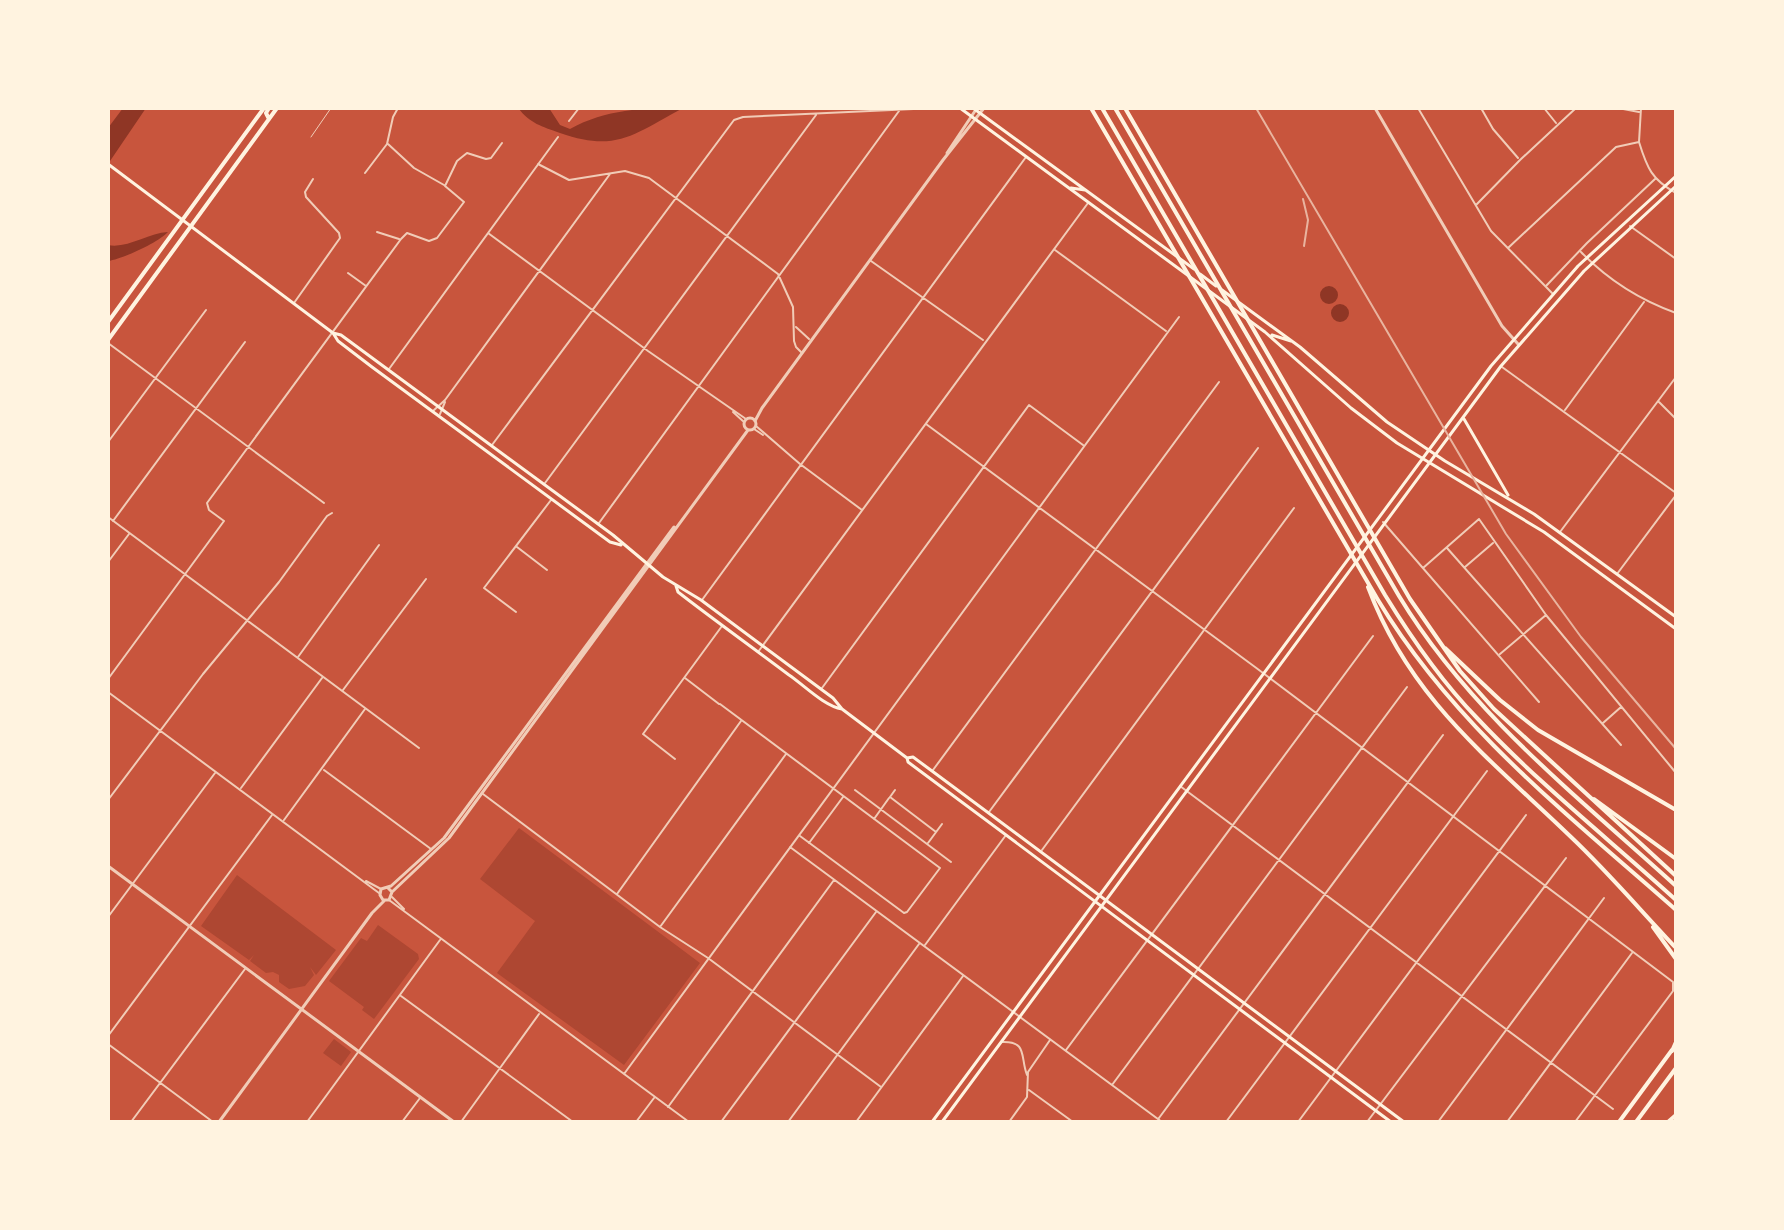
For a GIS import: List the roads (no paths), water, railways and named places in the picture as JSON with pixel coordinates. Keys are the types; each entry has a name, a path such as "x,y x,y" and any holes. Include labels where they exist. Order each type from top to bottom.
{"main road":[{"path":"267,108 269,119"},
{"path":"108,322 267,108"},
{"path":"108,341 277,108"},
{"path":"960,108 1265,332 1359,414 1421,459 1535,526 1676,629"},
{"path":"1091,108 1411,650 1465,718 1676,910"},
{"path":"1102,108 1417,645 1477,718 1676,900"},
{"path":"1115,108 1428,641 1471,695 1507,732 1676,886"},
{"path":"1125,108 1381,549 1440,644 1499,715 1676,876"},
{"path":"977,110 1292,341 1362,403 1427,450 1510,498 1675,615"},
{"path":"109,165 293,304 333,333 341,335 598,524 676,586 701,600 821,689 842,709 907,758 908,762 1391,1122"},
{"path":"932,1122 1427,450 1512,340 1586,258 1676,176"},
{"path":"942,1122 1383,522 1518,344 1591,263 1630,226 1674,192 1676,186"},
{"path":"1067,187 1085,190"},
{"path":"1088,202 1109,208"},
{"path":"1265,332 1292,341"},
{"path":"333,333 338,341 610,542 624,547"},
{"path":"1463,417 1510,498"},
{"path":"534,486 544,484"},
{"path":"552,499 564,499"},
{"path":"1363,573 1386,629 1436,705 1475,749 1590,856 1676,948"},
{"path":"1603,575 1617,574"},
{"path":"1611,581 1628,582"},
{"path":"676,586 678,592 722,626 842,709"},
{"path":"1440,644 1500,700 1538,730 1676,810"},
{"path":"907,758 913,757 1404,1122"},
{"path":"1581,790 1676,859"},
{"path":"978,814 989,813"},
{"path":"1647,919 1676,959"},
{"path":"1619,1122 1676,1044"},
{"path":"1636,1122 1676,1068"},
{"path":"1668,1122 1676,1115"}],"street":[{"path":"365,173 387,144 398,108"},
{"path":"569,121 579,108"},
{"path":"492,446 675,197 738,118 935,108"},
{"path":"108,1044 216,1122 372,913 399,883 434,852 481,792 977,110 984,108"},
{"path":"1375,108 1512,340 1518,344"},
{"path":"1418,108 1475,206 1507,249 1552,293"},
{"path":"1481,108 1493,129 1520,160"},
{"path":"1544,108 1557,124"},
{"path":"1475,206 1576,108"},
{"path":"1618,108 1640,110 1639,142 1646,163 1655,179 1674,192"},
{"path":"598,524 899,111"},
{"path":"544,484 817,114"},
{"path":"388,370 558,137"},
{"path":"1507,249 1616,147 1639,142"},
{"path":"445,186 461,156 467,153 491,158 502,143"},
{"path":"108,679 224,521 209,510 207,503 401,239 407,233 429,241 437,238 464,202 445,186 423,175 387,144"},
{"path":"701,600 1026,157"},
{"path":"538,164 569,180 625,171 649,178 778,274 793,307 794,341 803,353"},
{"path":"433,411 445,400 611,173"},
{"path":"293,304 340,238 339,233 306,197 305,192 313,179"},
{"path":"1545,286 1655,179"},
{"path":"758,652 1088,202"},
{"path":"1630,226 1676,259"},
{"path":"377,232 401,239"},
{"path":"488,233 750,424 862,510"},
{"path":"1054,249 1168,333"},
{"path":"1579,250 1591,263 1644,302 1676,313"},
{"path":"870,260 985,342"},
{"path":"348,273 366,287"},
{"path":"1564,411 1644,302"},
{"path":"108,442 206,310"},
{"path":"624,1074 1179,317"},
{"path":"795,327 811,341"},
{"path":"108,341 324,503"},
{"path":"113,521 245,342"},
{"path":"1501,366 1676,494 1617,574"},
{"path":"1560,532 1676,377"},
{"path":"932,771 1219,382"},
{"path":"439,416 445,400"},
{"path":"1658,402 1676,419"},
{"path":"821,689 1029,405 1085,446"},
{"path":"926,424 1675,984 1669,997 1575,1122"},
{"path":"989,813 1258,448"},
{"path":"516,612 484,588 552,499"},
{"path":"1041,851 1294,508"},
{"path":"108,800 246,619 332,513"},
{"path":"108,517 419,748"},
{"path":"1423,568 1479,519 1546,615 1676,773"},
{"path":"1383,522 1539,702"},
{"path":"108,562 129,533"},
{"path":"1465,567 1494,542"},
{"path":"297,658 379,545"},
{"path":"516,546 547,570"},
{"path":"1446,547 1621,745"},
{"path":"342,691 426,579"},
{"path":"1499,655 1546,615"},
{"path":"675,759 643,734 722,626"},
{"path":"1066,1050 1373,636"},
{"path":"239,790 323,677"},
{"path":"685,678 940,868 906,913 900,912 799,835"},
{"path":"1112,1085 1407,687"},
{"path":"108,692 689,1122"},
{"path":"1602,724 1621,707"},
{"path":"283,821 366,708"},
{"path":"617,894 742,720"},
{"path":"790,847 1159,1121 1242,1002 1443,735"},
{"path":"660,927 787,753"},
{"path":"323,769 434,852"},
{"path":"1226,1122 1487,771"},
{"path":"108,917 215,772"},
{"path":"1179,786 1613,1109"},
{"path":"855,790 951,862"},
{"path":"874,819 895,790"},
{"path":"481,792 660,927 708,958 881,1087"},
{"path":"809,843 844,796"},
{"path":"856,805 863,796"},
{"path":"890,797 936,832"},
{"path":"108,1036 273,814"},
{"path":"1298,1122 1526,815"},
{"path":"927,844 942,824"},
{"path":"924,946 1006,835"},
{"path":"386,896 388,888 434,852"},
{"path":"1367,1122 1566,858"},
{"path":"108,866 454,1122"},
{"path":"668,1107 835,879"},
{"path":"1438,1122 1604,898"},
{"path":"721,1122 877,911"},
{"path":"307,1122 441,939"},
{"path":"788,1122 919,943"},
{"path":"1507,1122 1633,952"},
{"path":"131,1122 246,968"},
{"path":"856,1122 964,975"},
{"path":"400,995 573,1122"},
{"path":"461,1122 540,1013"},
{"path":"1027,1076 1051,1039"},
{"path":"1000,1042 1018,1045 1027,1076 1026,1099 1009,1122"},
{"path":"1028,1089 1073,1122"},
{"path":"402,1122 420,1097"},
{"path":"636,1122 654,1097"}],"lane":[{"path":"311,137 331,108"}],"railway":[{"path":"1256,108 1506,534 1581,637 1676,749"},
{"path":"1303,199 1308,220 1304,246"}]}
